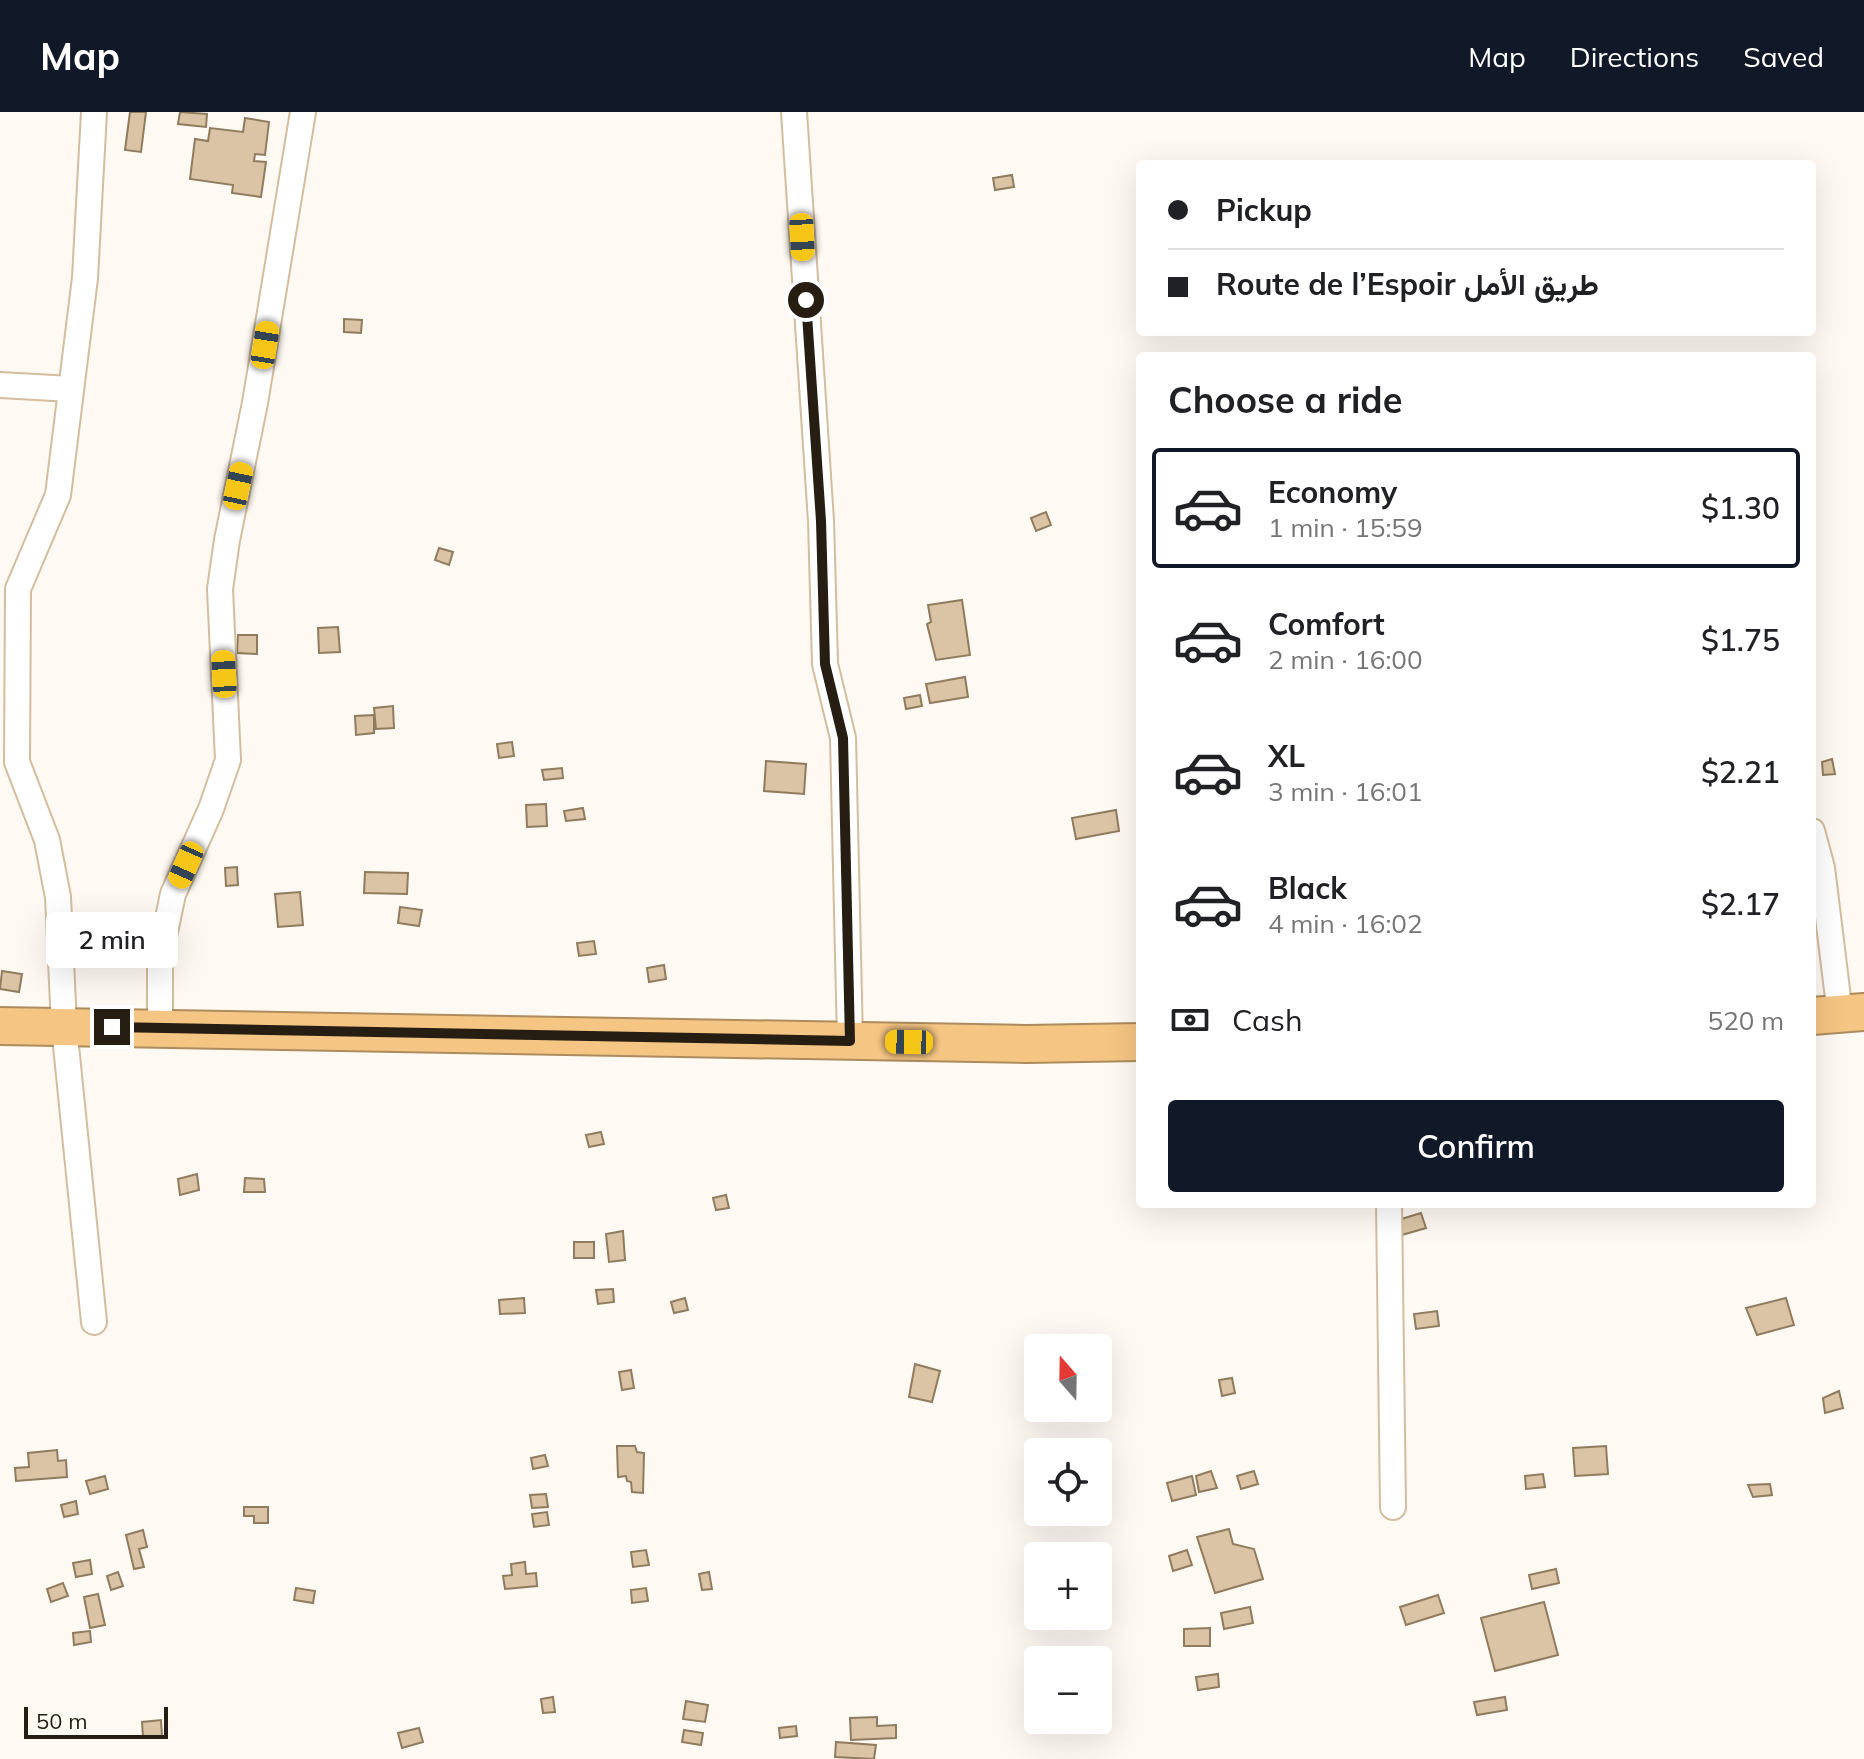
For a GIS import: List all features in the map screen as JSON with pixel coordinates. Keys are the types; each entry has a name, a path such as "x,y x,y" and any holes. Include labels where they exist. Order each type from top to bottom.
{"highway":[{"path":"0,1026 1026,1044 1136,1042"}],"street":[{"path":"94,112 85,278 58,495 18,589 17,762 47,840 58,897 64,1026 94,1322"},
{"path":"160,1028 160,956 173,894 211,809 228,760 220,589 255,403 303,112"},
{"path":"794,112 821,521 825,664 843,738 850,1041"},
{"path":"0,385 71,389"},
{"path":"1816,846 1822,868 1839,1014"},
{"path":"1389,1208 1393,1507"}],"building":[{"path":"130,112 146,112 141,152 125,150"},
{"path":"180,112 207,114 206,127 178,124"},
{"path":"245,118 269,122 265,155 255,154 254,161 266,162 261,197 232,193 233,185 190,179 195,139 208,141 210,128 243,132"},
{"path":"1012,175 1014,187 995,190 993,178"},
{"path":"344,319 362,320 361,333 344,332"},
{"path":"1046,512 1051,525 1036,531 1031,518"},
{"path":"439,548 453,552 449,565 435,560"},
{"path":"962,600 970,655 936,660 927,624 931,622 928,605"},
{"path":"338,627 340,652 319,653 318,628"},
{"path":"238,635 257,635 257,654 237,653"},
{"path":"965,677 968,697 930,703 926,684"},
{"path":"920,695 922,706 906,709 904,698"},
{"path":"393,706 394,728 376,729 374,708"},
{"path":"374,715 374,733 356,735 355,716"},
{"path":"512,742 514,756 499,758 497,744"},
{"path":"1832,759 1835,774 1823,775 1822,762"},
{"path":"766,761 806,764 804,794 764,791"},
{"path":"562,768 563,778 544,780 542,770"},
{"path":"546,804 547,826 527,827 526,805"},
{"path":"583,808 585,819 566,821 564,811"},
{"path":"1116,810 1119,831 1076,839 1072,818"},
{"path":"237,867 238,885 226,886 225,868"},
{"path":"365,872 408,873 407,894 364,893"},
{"path":"300,892 303,925 278,927 275,894"},
{"path":"400,907 422,910 419,926 398,923"},
{"path":"594,941 596,954 579,956 577,943"},
{"path":"664,965 666,979 649,982 647,968"},
{"path":"2,971 22,974 19,992 0,989"},
{"path":"601,1132 604,1144 589,1147 586,1135"},
{"path":"197,1174 199,1190 180,1195 178,1179"},
{"path":"245,1178 264,1179 265,1192 244,1192"},
{"path":"726,1195 729,1208 716,1210 713,1198"},
{"path":"1421,1213 1426,1228 1402,1235 1398,1220"},
{"path":"623,1231 625,1260 609,1262 606,1234"},
{"path":"574,1242 594,1242 594,1258 574,1258"},
{"path":"613,1289 614,1302 598,1304 596,1290"},
{"path":"524,1298 525,1313 500,1314 499,1300"},
{"path":"685,1298 688,1310 674,1313 671,1302"},
{"path":"1786,1298 1794,1325 1757,1335 1746,1308"},
{"path":"1437,1311 1439,1326 1416,1329 1414,1314"},
{"path":"915,1364 940,1371 932,1402 909,1397"},
{"path":"631,1370 634,1388 622,1390 619,1372"},
{"path":"1232,1378 1235,1393 1222,1396 1219,1380"},
{"path":"1839,1391 1843,1408 1825,1413 1823,1398"},
{"path":"617,1446 635,1446 637,1452 644,1453 643,1493 632,1492 631,1482 627,1481 626,1476 618,1477"},
{"path":"1606,1446 1608,1474 1575,1476 1573,1448"},
{"path":"57,1450 58,1461 66,1460 67,1477 16,1481 15,1468 29,1467 28,1453"},
{"path":"545,1455 548,1466 533,1469 531,1458"},
{"path":"1211,1471 1217,1488 1199,1492 1196,1476"},
{"path":"1254,1471 1258,1484 1241,1489 1237,1476"},
{"path":"1543,1474 1545,1487 1526,1489 1525,1476"},
{"path":"105,1476 108,1489 90,1494 86,1481"},
{"path":"1192,1476 1196,1495 1172,1501 1167,1483"},
{"path":"1770,1484 1772,1495 1753,1497 1748,1485"},
{"path":"546,1494 548,1507 532,1508 530,1495"},
{"path":"76,1501 78,1514 64,1517 61,1505"},
{"path":"244,1507 268,1507 268,1523 254,1523 254,1516 244,1516"},
{"path":"547,1512 549,1525 534,1527 532,1514"},
{"path":"1229,1529 1233,1544 1254,1549 1263,1579 1215,1593 1197,1537"},
{"path":"143,1530 147,1547 139,1549 144,1567 134,1569 126,1535"},
{"path":"646,1550 649,1565 633,1567 631,1552"},
{"path":"1187,1550 1192,1565 1173,1571 1169,1556"},
{"path":"90,1560 92,1574 76,1577 73,1563"},
{"path":"525,1562 526,1574 536,1573 537,1586 505,1589 503,1576 512,1575 511,1564"},
{"path":"1556,1569 1559,1583 1532,1589 1529,1575"},
{"path":"118,1572 123,1586 111,1590 107,1576"},
{"path":"709,1572 712,1589 702,1590 699,1574"},
{"path":"63,1583 68,1596 51,1602 47,1589"},
{"path":"296,1588 315,1591 313,1603 294,1600"},
{"path":"646,1588 648,1601 632,1603 631,1590"},
{"path":"98,1594 105,1625 90,1628 84,1597"},
{"path":"1438,1595 1444,1613 1406,1625 1400,1607"},
{"path":"1544,1602 1558,1655 1495,1671 1481,1618"},
{"path":"1250,1607 1253,1623 1224,1629 1221,1613"},
{"path":"1210,1628 1210,1646 1184,1646 1184,1629"},
{"path":"90,1631 91,1642 74,1645 73,1633"},
{"path":"1218,1674 1219,1687 1198,1690 1196,1677"},
{"path":"553,1697 555,1712 543,1713 541,1699"},
{"path":"1505,1697 1507,1710 1477,1715 1474,1702"},
{"path":"686,1701 708,1705 705,1722 683,1719"},
{"path":"53,1714 55,1726 42,1729 39,1717"},
{"path":"877,1717 877,1726 896,1725 896,1738 851,1740 850,1718"},
{"path":"161,1720 162,1736 143,1737 142,1722"},
{"path":"796,1726 797,1736 780,1738 779,1728"},
{"path":"419,1728 423,1742 402,1748 398,1733"},
{"path":"684,1730 703,1733 701,1745 682,1742"},
{"path":"836,1742 876,1745 874,1759 835,1757"}],"route":[{"path":"112,1027 850,1041 843,738 825,664 821,521 806,300"}]}
